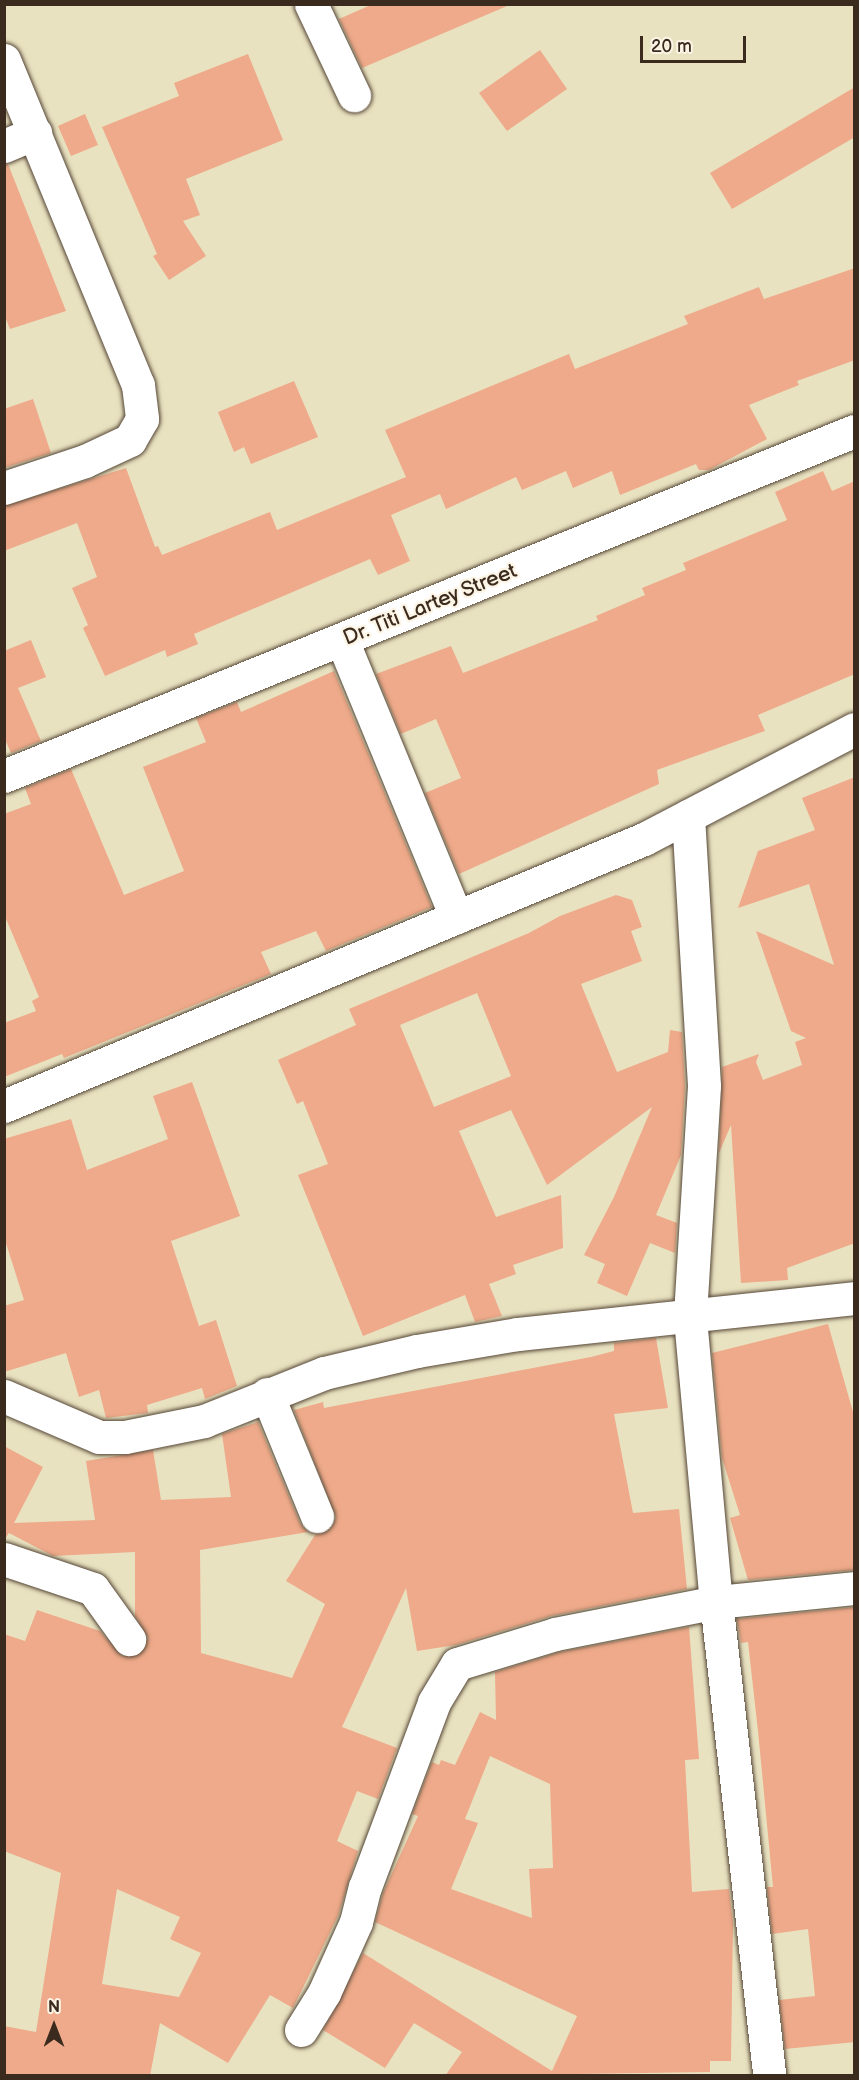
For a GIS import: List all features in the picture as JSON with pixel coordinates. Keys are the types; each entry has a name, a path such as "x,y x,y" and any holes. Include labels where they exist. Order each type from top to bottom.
{"street":[{"path":"311,4 354,95"},
{"path":"4,60 138,386 142,419 130,440 85,461 4,488"},
{"path":"4,146 35,133"},
{"name":"Dr. Titi Lartey Street","path":"4,776 855,431"},
{"path":"342,640 456,917"},
{"path":"4,1106 644,839 855,729"},
{"path":"688,816 704,1086 690,1318 717,1602 769,2076"},
{"path":"4,1396 99,1437 125,1437 204,1421 324,1373 417,1351 518,1334 690,1318 855,1298"},
{"path":"267,1394 317,1516"},
{"path":"4,1559 93,1589 129,1639"},
{"path":"301,2030 324,1993 356,1922 365,1887 434,1702 457,1664 555,1634 717,1602 855,1588"}],"building":[{"path":"373,4 512,4 362,68 339,19"},
{"path":"540,50 567,89 507,131 479,93"},
{"path":"248,54 283,140 186,179 200,215 183,221 206,256 169,280 153,256 157,254 102,127 179,96 174,83"},
{"path":"855,87 855,137 732,209 710,173"},
{"path":"85,114 98,145 71,156 58,126"},
{"path":"8,164 66,311 10,329 4,314 4,165"},
{"path":"855,268 855,360 797,381 799,385 749,405 767,439 709,470 699,470 696,464 620,495 612,471 573,488 566,471 522,490 516,477 446,509 440,494 391,515 410,561 378,575 370,559 194,634 198,644 167,657 165,650 105,676 83,628 88,625 72,588 97,577 77,523 4,551 4,506 126,468 155,547 158,546 162,555 270,512 277,530 406,477 385,430 569,354 575,369 688,324 684,316 759,287 764,299"},
{"path":"294,381 318,437 251,464 244,447 234,452 218,412"},
{"path":"33,399 51,453 4,468 4,409"},
{"path":"823,471 832,491 855,481 855,674 758,715 765,731 657,770 659,784 459,874 425,793 461,778 436,719 401,734 376,674 451,646 463,673 598,620 596,616 645,595 642,588 686,570 683,563 787,520 775,492"},
{"path":"31,640 46,677 18,688 41,741 11,753 4,737 4,651"},
{"path":"334,671 432,907 326,951 316,931 261,952 271,974 64,1058 62,1054 4,1077 4,1023 36,1011 32,1001 39,997 4,914 4,814 31,804 25,788 71,769 124,895 184,871 143,767 206,742 196,718 237,702 241,712"},
{"path":"855,777 855,1243 787,1268 788,1280 741,1283 731,1125 719,1153 722,1067 759,1054 756,1062 763,1080 802,1065 795,1042 806,1038 791,1031 756,931 834,965 809,884 738,908 758,851 815,830 802,798"},
{"path":"616,895 632,900 642,927 631,931 642,961 581,984 617,1072 668,1052 670,1030 682,1032 685,1086 681,1155 656,1215 677,1223 675,1253 650,1243 627,1296 597,1283 605,1264 584,1255 614,1197 652,1107 547,1185 511,1110 459,1131 496,1217 561,1195 563,1248 513,1265 516,1274 489,1284 502,1316 475,1322 465,1295 363,1336 298,1175 328,1164 303,1101 297,1104 278,1060 356,1025 349,1009 529,933 560,916","holes":["477,993 511,1076 434,1107 400,1025"]},
{"path":"192,1082 240,1216 171,1241 199,1326 216,1320 237,1386 205,1399 202,1388 147,1405 148,1413 106,1418 99,1390 79,1397 66,1353 4,1372 4,1306 24,1300 4,1237 4,1139 71,1119 87,1170 168,1139 153,1096"},
{"path":"828,1324 855,1419 855,1570 748,1580 730,1518 740,1515 722,1458 712,1353"},
{"path":"656,1338 668,1408 614,1414 633,1513 679,1509 687,1589 551,1616 456,1645 417,1651 406,1588 342,1727 397,1748 378,1799 357,1791 337,1841 358,1851 338,1916 293,2008 270,1995 228,2063 160,2023 150,2076 4,2076 4,2026 36,2032 61,1873 4,1851 4,1634 25,1641 37,1610 100,1631 122,1656 139,1654 148,1638 135,1616 135,1552 53,1556 9,1533 4,1540 4,1446 43,1467 14,1523 95,1520 86,1461 153,1450 161,1500 231,1497 222,1434 258,1422 300,1523 308,1532 200,1550 201,1653 292,1678 325,1604 286,1581 315,1535 331,1528 336,1518 294,1410 323,1402 324,1408 591,1357 614,1351 614,1343","holes":["117,1889 180,1917 170,1939 201,1953 179,1997 102,1984"]},
{"path":"855,1607 855,2042 785,2049 779,2000 815,1996 808,1929 772,1934 767,1887 773,1887 758,1731 748,1642 741,1643 737,1619"},
{"path":"689,1627 699,1759 685,1760 692,1892 729,1889 733,1923 731,2061 710,2061 710,2072 445,2076 462,2052 414,2023 385,2068 323,2030 363,1953 552,2071 577,2016 375,1922 383,1893 418,1816 412,1814 432,1762 439,1765 441,1760 455,1765 480,1712 496,1720 495,1672 560,1652","holes":["490,1756 550,1784 553,1868 529,1869 532,1918 451,1889 478,1823 465,1819"]}]}
